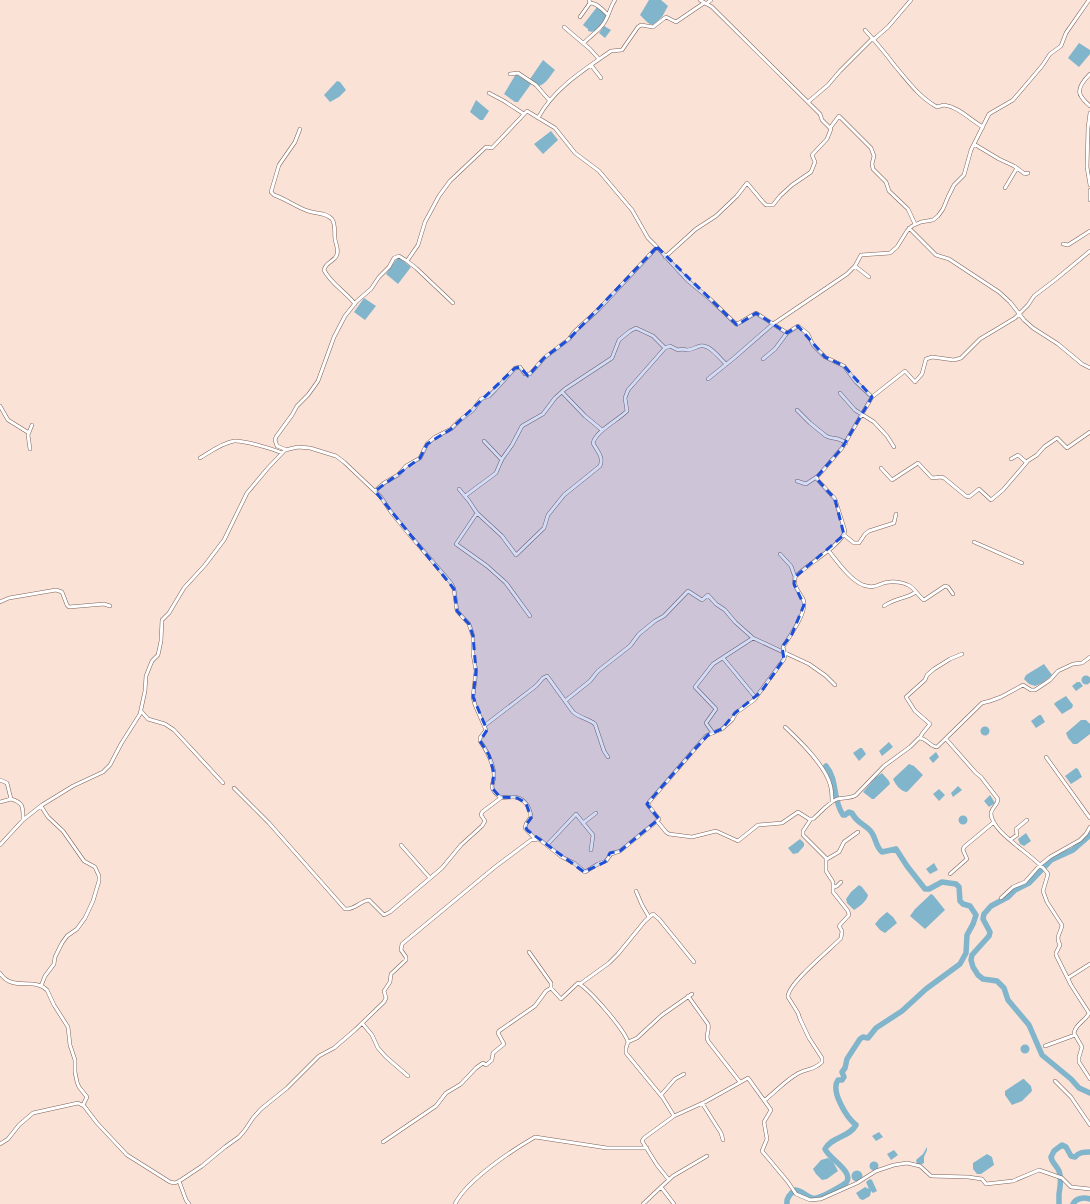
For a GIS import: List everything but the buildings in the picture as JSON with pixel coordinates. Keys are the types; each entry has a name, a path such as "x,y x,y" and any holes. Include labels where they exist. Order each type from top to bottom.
{"street":[{"path":"584,44 593,33 602,26 608,17 611,6 615,0"},
{"path":"700,0 712,7 737,34 774,67 820,114 822,120 830,128"},
{"path":"538,118 549,100 557,91 612,50 622,50 638,27 641,25 653,27 666,16 676,22 711,0"},
{"path":"808,102 828,85 840,71 873,39 888,27 911,0"},
{"path":"708,379 772,324 847,274 855,266 861,255 886,254 892,252 909,228 915,224 932,220 941,213 952,189 964,175 971,150 989,114 1014,100 1050,54 1061,46 1066,33 1089,0"},
{"path":"580,17 589,1 601,8 608,15"},
{"path":"564,27 599,59"},
{"path":"865,30 908,82 930,102 937,107 944,104 952,107 983,127"},
{"path":"591,65 600,78"},
{"path":"510,74 518,73 536,85 549,100"},
{"path":"1090,74 1080,86 1079,92 1081,97 1090,106"},
{"path":"1086,78 1090,82"},
{"path":"489,93 524,114"},
{"path":"407,261 418,245 423,228 436,200 448,184 486,147 492,148 526,111 555,128 575,153 604,176 632,210 648,238 687,280 710,299 736,324 756,313 787,333"},
{"path":"1090,113 1086,166 1090,185"},
{"path":"665,257 696,230 716,216 737,196 747,182 766,205 773,204 792,185 811,172 815,162 812,155 827,139 831,129 830,128 839,116 871,148 874,156 872,164 873,169 886,182 889,190 908,209 915,224"},
{"path":"300,129 295,142 279,166 271,192 274,195 301,208 324,214 332,219 336,233 335,237 337,252 335,257 324,267 324,270 331,281 355,304"},
{"path":"974,144 1025,174 1028,173"},
{"path":"1005,188 1017,168"},
{"path":"1090,190 1090,200"},
{"path":"909,228 936,255 949,259 999,292 1010,302 1028,324 1058,344 1082,364 1090,368"},
{"path":"1063,244 1068,245 1090,231"},
{"path":"375,491 384,483 398,475 406,466 420,458 427,444 435,437 451,429 473,410 481,399 488,396 495,390 515,368 520,367 526,374 530,374 544,358 567,342 574,332 599,309 657,247"},
{"path":"797,481 806,484 816,478 846,442 855,424 872,397 905,371 915,382 922,374 924,361 928,358 936,356 954,360 960,358 980,339 1008,323 1020,314 1034,296 1090,250"},
{"path":"287,450 277,446 275,440 276,437 297,406 308,395 318,381 337,329 355,304 371,289 379,277 389,267 394,258 398,256 407,261 452,303"},
{"path":"855,266 870,277"},
{"path":"763,359 775,349 787,333 797,326 800,327 808,334 825,357 844,366 856,382 872,397"},
{"path":"465,496 496,473 520,429 526,423 544,414 555,398 562,392 612,358 617,342 634,328 639,328 649,334 665,348"},
{"path":"458,489 477,513 502,536 516,555 544,528 548,515 564,495 591,474 601,464 602,460 600,454 593,443 596,436 627,411 625,398 628,390 665,348 670,346 678,350 687,350 699,346 706,346 726,364"},
{"path":"562,392 585,416 602,430"},
{"path":"840,393 855,410 869,418 878,426 894,447"},
{"path":"0,406 8,420 29,433"},
{"path":"797,410 828,438 839,438 846,442"},
{"path":"30,449 29,433 32,425"},
{"path":"881,468 892,480 918,463 932,478 944,478 966,496 969,497 979,489 991,500 1003,490 1027,462 1057,438 1067,448 1090,432"},
{"path":"200,458 218,447 235,441 273,449 282,453"},
{"path":"484,441 502,460"},
{"path":"0,845 23,820 42,806 73,786 105,770 110,765 121,744 139,718 146,676 152,661 158,655 162,638 162,620 169,613 184,588 205,565 224,540 247,493 282,453 298,447 306,447 336,456 344,462 375,491 409,534 447,578 454,589 457,611 469,624 473,636 473,654 476,671 473,697 486,730 480,738 480,741 489,755 494,773 492,788 498,796 517,798 528,806 531,817 525,826 535,839 539,839 562,857 576,864 585,872 606,861 610,854 620,851 657,821"},
{"path":"1011,459 1018,455 1024,462 1027,462"},
{"path":"795,577 828,550 844,534 845,531 835,499 816,478"},
{"path":"477,513 456,544 487,566 506,582 530,616"},
{"path":"844,534 854,543 859,543 869,531 894,523 896,514"},
{"path":"974,542 1022,563"},
{"path":"828,550 844,570 857,582 863,585 877,587 890,582 906,584 925,600 942,587 946,586 953,594"},
{"path":"780,554 791,566 795,577 794,584 804,600 804,605 798,623 783,646 785,654 784,659 756,698 736,713 732,720 722,729 708,735 648,804 659,819 657,821 666,832 669,834 692,838 716,831 738,841 744,838 756,826 762,824 782,823 798,812 811,819"},
{"path":"0,602 9,598 56,590 62,592 69,607 104,604 110,606"},
{"path":"565,701 586,684 598,671 630,646 643,631 664,616 688,591 702,600 708,594 716,604 725,610 735,622 753,638 809,664 826,676 835,685"},
{"path":"884,606 893,600 909,597 916,592"},
{"path":"713,733 706,723 716,709 695,687 713,664 753,638"},
{"path":"827,859 803,835 802,831 811,819 832,802 856,795 884,766 920,738 930,724 919,715 906,697 925,680 927,675 934,668 962,654"},
{"path":"920,738 926,740 934,747 938,746 982,702 1001,697 1023,685 1031,690 1035,690 1052,679 1058,671 1072,664 1082,662 1090,657"},
{"path":"723,658 756,698"},
{"path":"484,726 532,689 545,676 548,676 575,714 595,724 604,751 608,757"},
{"path":"141,711 148,719 165,724 174,730 223,783"},
{"path":"785,727 804,744 826,774 831,785 832,802"},
{"path":"946,739 976,774 982,777 998,799 998,802 991,812 994,822 1010,840 1041,866 1048,876 1042,889 1043,894 1062,925 1057,936 1060,945 1056,955 1089,1013 1088,1016 1076,1028 1075,1034 1082,1048 1079,1062 1090,1080"},
{"path":"1046,757 1090,818"},
{"path":"0,780 7,783 11,799"},
{"path":"234,788 269,823 345,909 352,909 364,901 369,900 386,915 442,868 462,845 482,826 485,821 481,815 482,812 502,797"},
{"path":"0,802 11,799 18,801 22,806 23,820"},
{"path":"41,986 45,976 54,964 55,957 62,943 67,936 77,929 84,918 93,901 99,882 99,876 95,867 84,861 63,831 48,817 42,806"},
{"path":"583,823 596,813"},
{"path":"547,845 576,814 593,835 591,850"},
{"path":"1010,840 1017,835 1016,829 1028,820"},
{"path":"950,874 967,859 963,851 964,847 994,822"},
{"path":"1000,898 1013,887 1025,882 1050,857 1080,840 1090,827"},
{"path":"765,1100 793,1076 798,1073 814,1069 822,1062 822,1058 809,1038 798,1013 787,994 794,984 842,935 840,926 849,915 848,911 834,892 834,887 825,867 827,859 839,852 844,842 858,832"},
{"path":"0,1144 8,1139 19,1125 33,1113 74,1104 83,1105 97,1123 127,1155 170,1182 179,1181 202,1166 238,1137 246,1130 258,1113 287,1088 313,1061 334,1048 362,1024 384,1002 386,998 384,991 390,982 391,974 406,960 406,957 401,950 402,944 524,845 535,839"},
{"path":"401,845 430,878"},
{"path":"834,887 841,882"},
{"path":"636,891 649,917"},
{"path":"529,952 551,983 551,988 560,999 577,984 580,984 609,963 653,914 659,919 694,962"},
{"path":"1068,978 1090,964"},
{"path":"0,973 7,981 12,983 41,986 47,990 54,1005 68,1026 70,1045 75,1060 77,1082 79,1088 87,1097 83,1105"},
{"path":"580,984 615,1022 628,1042"},
{"path":"383,1142 436,1106 446,1093 461,1084 476,1068 490,1062 493,1053 504,1044 498,1034 499,1031 535,1006 546,991 551,988"},
{"path":"674,1116 660,1095 626,1053 626,1048 628,1042 637,1038 662,1015 692,994"},
{"path":"688,996 708,1024 708,1042 740,1082"},
{"path":"362,1024 372,1036 378,1048 408,1076"},
{"path":"1045,1046 1075,1034"},
{"path":"660,1095 675,1079 684,1074"},
{"path":"669,1180 657,1165 642,1141 644,1138 674,1116 702,1103 748,1078 771,1110 764,1122 767,1139 762,1151 795,1192 804,1198 818,1200 857,1183 882,1169 907,1163 923,1167 931,1176 982,1179 986,1184 1013,1181 1039,1170 1062,1178 1071,1187 1090,1189"},
{"path":"1055,1081 1071,1097 1090,1125"},
{"path":"702,1103 721,1133 723,1140"},
{"path":"455,1204 463,1191 476,1179 535,1137 607,1148 647,1148"},
{"path":"643,1204 669,1180 707,1156"},
{"path":"179,1181 189,1204"},
{"path":"661,1187 674,1204"}],"highlighted area":[{"path":"657,247 737,325 756,313 787,333 798,326 825,357 844,366 872,397 842,448 816,478 835,499 844,535 795,577 794,584 804,605 792,634 782,647 784,659 761,692 735,713 722,729 708,735 647,804 659,819 620,851 610,853 605,862 584,872 527,830 525,826 531,818 526,803 517,798 500,797 492,788 494,773 489,755 480,741 487,730 473,697 476,671 473,636 469,624 457,611 454,589 375,491 420,458 427,444 451,429 515,368 520,367 528,376 544,358 569,339"}],"water":[{"path":"649,0 661,0 668,6 662,17 653,25 648,23 640,15"},
{"path":"597,7 600,8 607,16 597,30 592,32 588,31 588,29 583,25"},
{"path":"604,26 611,30 605,38 599,33"},
{"path":"1079,43 1090,50 1090,54 1079,67 1068,58"},
{"path":"543,60 555,70 546,82 539,86 530,79"},
{"path":"516,74 531,84 518,102 515,102 504,94"},
{"path":"337,81 340,82 346,90 339,97 330,102 324,95"},
{"path":"476,100 489,111 483,120 480,120 470,112"},
{"path":"551,131 558,140 543,154 534,144"},
{"path":"398,257 411,267 398,284 386,274"},
{"path":"364,298 376,306 365,320 354,312"},
{"path":"1044,664 1052,675 1042,683 1035,686 1029,684 1024,679 1026,675"},
{"path":"1086,675 1091,680 1086,685 1081,680"},
{"path":"1077,682 1080,682 1083,686 1076,691 1072,686"},
{"path":"1066,696 1073,705 1072,708 1062,714 1054,704"},
{"path":"1041,715 1045,722 1036,728 1031,721"},
{"path":"1081,720 1086,720 1090,724 1090,734 1077,744 1073,744 1066,733"},
{"path":"985,726 990,731 985,736 980,731"},
{"path":"889,742 893,747 882,756 879,751"},
{"path":"862,748 866,754 859,761 853,753"},
{"path":"936,752 939,757 933,763 929,758"},
{"path":"909,764 914,766 923,775 907,792 898,787 893,779"},
{"path":"1076,768 1082,777 1071,784 1065,776"},
{"path":"882,773 890,784 874,799 872,799 863,792 876,777"},
{"path":"958,786 962,790 953,797 951,793"},
{"path":"939,789 945,795 939,801 933,794"},
{"path":"990,795 995,803 989,807 984,801"},
{"path":"963,815 968,820 963,825 958,820"},
{"path":"1026,833 1031,841 1024,846 1020,844 1018,839"},
{"path":"800,839 804,843 804,846 798,853 793,854 788,848"},
{"path":"934,863 938,870 930,874 926,869"},
{"path":"859,885 868,895 864,902 854,910 847,903 846,899"},
{"path":"931,894 945,910 925,929 910,916 915,909"},
{"path":"887,912 897,923 885,933 875,924"},
{"path":"1023,1045 1027,1045 1029,1049 1027,1053 1023,1053 1021,1051 1021,1047"},
{"path":"1023,1079 1031,1086 1032,1091 1022,1101 1012,1105 1005,1095 1005,1091"},
{"path":"879,1132 883,1137 876,1141 872,1136"},
{"path":"927,1147 924,1163 920,1165 917,1164 916,1160 923,1154"},
{"path":"894,1150 898,1155 891,1160 887,1154"},
{"path":"987,1154 992,1157 994,1165 981,1174 977,1174 973,1169 973,1163"},
{"path":"828,1158 833,1162 838,1171 827,1179 822,1180 813,1169 821,1160"},
{"path":"872,1162 876,1162 878,1166 876,1170 872,1170 870,1168 870,1164"},
{"path":"857,1170 861,1172 863,1176 861,1180 857,1182 853,1180 851,1176 853,1172"},
{"path":"870,1179 872,1180 877,1191 873,1193 871,1191 870,1196 863,1200 860,1199 856,1193 865,1187 869,1189 866,1182"}],"waterway":[{"path":"787,1204 790,1194 795,1190 815,1198 829,1193 846,1183 848,1179 847,1174 825,1149 828,1145 849,1132 856,1125 844,1111 836,1091 838,1080 842,1080 844,1077 842,1072 845,1068 847,1059 860,1039 863,1037 868,1038 876,1028 902,1011 926,989 960,964 966,953 967,935 976,915 970,906 963,904 960,901 959,887 956,884 942,882 929,889 925,889 896,849 882,852 878,848 872,833 857,820 852,813 849,812 843,815 837,803 834,783 830,771 826,766"},
{"path":"1090,835 1073,850 1051,860 1029,883 1015,890 1008,897 991,906 984,914 983,919 990,932 989,936 972,955 971,960 978,975 983,979 997,981 1004,988 1008,1000 1029,1025 1042,1055 1071,1079 1079,1088 1090,1093"},
{"path":"1059,1204 1059,1171 1051,1157 1054,1151 1062,1145 1066,1147 1071,1156 1075,1157 1080,1153 1090,1152"},
{"path":"1073,1204 1080,1198 1090,1199"}]}
